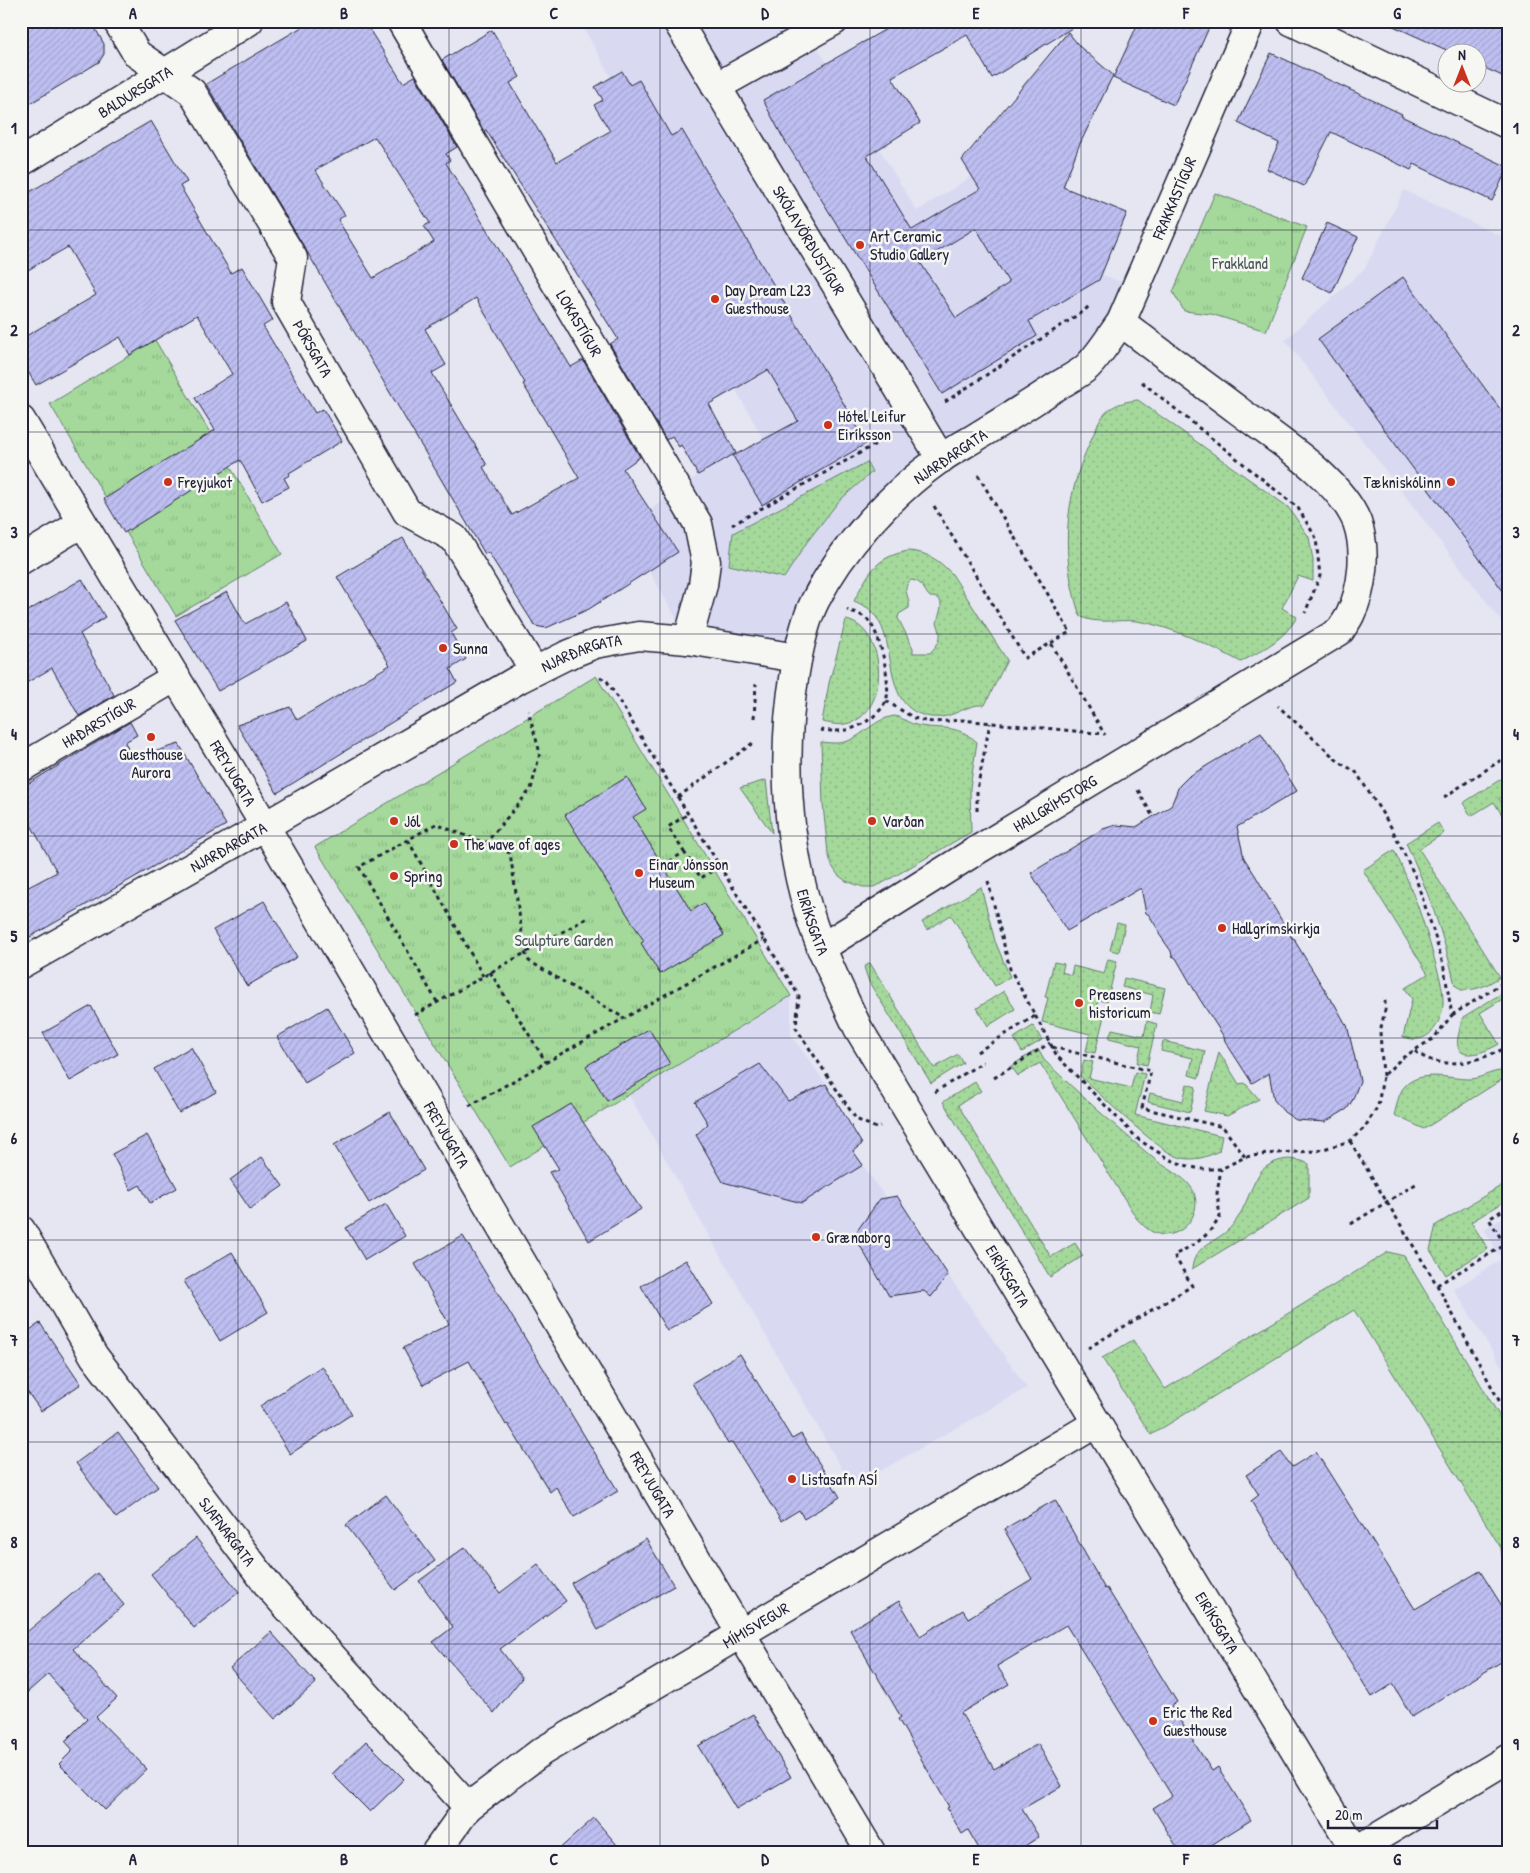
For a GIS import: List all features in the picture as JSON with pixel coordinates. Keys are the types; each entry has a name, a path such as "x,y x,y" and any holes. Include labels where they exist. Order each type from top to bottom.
{"street":[{"name":"ÞÓRSGATA","path":"117,21 137,54 192,92 292,258 286,302 407,512 454,538 526,675"},
{"name":"BALDURSGATA","path":"21,162 249,21"},
{"name":"LOKASTÍGUR","path":"401,21 698,524 703,538 706,562 703,585 688,640"},
{"name":"SKÓLAVÖRÐUSTÍGUR","path":"677,21 941,459"},
{"path":"716,86 834,21"},
{"name":"FRAKKASTÍGUR","path":"1086,368 1105,345 1120,322 1251,21"},
{"path":"1291,21 1509,125"},
{"name":"HALLGRÍMSTORG","path":"821,948 919,886 1340,631 1350,615 1358,594 1362,569 1361,545 1357,523 1346,504 1313,468 1120,322"},
{"name":"NJARÐARGATA","path":"21,964 526,675 595,644 639,636 688,640 797,658 814,602 843,555 905,487 941,459 1086,368"},
{"name":"FREYJUGATA","path":"21,420 265,826 871,1852"},
{"path":"21,560 82,524"},
{"name":"EIRÍKSGATA","path":"797,658 788,725 794,844 803,890 821,948 834,979 858,1028 1355,1851"},
{"name":"HAÐARSTÍGUR","path":"21,768 176,677"},
{"name":"SJAFNARGATA","path":"21,1230 94,1356 271,1589 468,1807"},
{"name":"MÍMISVEGUR","path":"436,1852 468,1807 541,1752 1097,1423"},
{"path":"1355,1851 1509,1758"}],"path":[{"path":"940,405 1085,310 1091,304"},
{"path":"1139,380 1298,508 1316,538 1320,576 1303,617"},
{"path":"703,538 719,532 894,433"},
{"path":"930,502 1026,658 1070,632 975,470"},
{"path":"756,681 754,720 834,732 847,731 859,726 879,712 886,701 888,693 881,646 876,630 868,620 854,612 814,602"},
{"path":"1051,643 1154,817"},
{"path":"565,656 607,681 798,996 796,1028 856,1119 876,1128"},
{"path":"486,844 531,789 540,753 526,675"},
{"path":"1249,686 1260,692 1286,713 1339,762 1356,772 1391,828 1414,876 1434,933 1444,968 1452,1015"},
{"path":"886,701 914,718 925,721 962,720 1105,734"},
{"path":"990,723 977,790 978,834 1010,969 1057,1056 1139,1140 1169,1159 1200,1169 1221,1169 1244,1157 1317,1151 1350,1140 1365,1127 1378,1106 1383,1076 1380,1032 1385,1010 1385,997"},
{"path":"678,797 753,744 753,736"},
{"path":"1444,797 1509,755"},
{"path":"688,814 668,827 701,878 720,866"},
{"path":"437,1002 359,867 436,824 510,854 525,953 529,961 624,1018"},
{"path":"408,840 483,976"},
{"path":"663,866 684,852"},
{"path":"386,1031 587,918"},
{"path":"440,1122 764,939"},
{"path":"490,972 546,1062"},
{"path":"1383,1076 1402,1058 1434,1038 1452,1015 1509,979"},
{"path":"977,1052 1035,1016"},
{"path":"994,1078 1051,1045 1151,1071 1142,1108 1223,1127 1244,1157"},
{"path":"1414,1050 1429,1060 1454,1063 1492,1055 1509,1046"},
{"path":"1350,1140 1437,1285 1509,1419"},
{"path":"1061,1364 1192,1286 1174,1255 1195,1244 1212,1231 1220,1217 1217,1193 1221,1169"},
{"path":"1351,1224 1419,1182"},
{"path":"1437,1285 1505,1244 1489,1218 1509,1206"}],"shaded area":[{"path":"597,21 805,21 808,32 917,211 980,171 1025,246 1130,285 1082,363 926,458 792,648 683,630 649,571 606,505 650,510 698,475 764,440 735,389 623,153 594,105 603,100 595,87 611,77 584,29"},
{"name":"Tækniskólinn","path":"1404,190 1509,240 1509,631 1285,340 1365,268"},
{"name":"Grænaborg","path":"791,996 791,1035 826,1084 862,1144 853,1151 886,1198 897,1196 948,1275 1027,1388 852,1487 629,1095"},
{"path":"1509,1214 1509,1378 1454,1289 1502,1259 1484,1229"}],"green space":[{"name":"Frakkland","path":"1215,193 1307,227 1266,331 1211,314 1184,311 1173,292"},
{"path":"155,340 282,554 176,616 50,404"},
{"path":"1138,400 1288,507 1309,537 1313,560 1313,581 1298,576 1282,608 1297,617 1279,638 1265,649 1241,662 1204,643 1150,624 1137,621 1099,621 1080,616 1069,572 1068,550 1070,506 1075,485 1081,463 1103,416 1116,405"},
{"path":"867,462 872,472 839,501 807,542 784,578 729,565 733,533"},
{"path":"908,551 921,553 937,561 947,569 1007,660 985,705 971,706 946,716 931,717 914,711 903,701 896,688 886,639 880,624 869,609 854,601 874,568 880,562","holes":["911,580 920,584 930,597 936,598 941,602 937,623 940,636 936,646 930,653 913,653 913,648 898,618 899,614 909,608 906,587"]},
{"path":"846,620 860,626 870,639 876,655 878,672 877,690 870,706 860,718 845,724 836,725 822,722 829,683"},
{"name":"Sculpture Garden","path":"596,676 791,996 510,1167 315,847"},
{"path":"894,716 925,727 954,729 977,742 970,788 971,832 881,884 873,887 863,887 846,881 838,875 832,866 828,853 823,805 821,742 838,743 848,741 881,720"},
{"path":"1509,774 1509,793 1499,799 1509,814 1509,826 1494,802 1471,816 1463,803"},
{"path":"766,780 772,833 740,788"},
{"path":"1438,823 1444,833 1419,849 1500,977 1477,988 1461,990 1455,985 1446,948 1434,912 1406,843"},
{"path":"1394,850 1421,917 1439,974 1443,995 1442,1012 1434,1029 1424,1037 1416,1039 1403,1037 1412,999 1405,988 1428,974 1363,870"},
{"path":"981,887 995,941 1010,977 995,986 951,915 927,930 922,922"},
{"path":"1117,923 1125,925 1119,952 1110,950"},
{"path":"1108,959 1117,961 1107,1002 1099,1000 1096,1009 1105,1012 1095,1053 1086,1051 1090,1034 1042,1022 1048,998 1045,997 1054,962 1064,964 1062,972 1071,975 1073,966 1104,974"},
{"path":"870,963 934,1068 958,1054 963,1063 931,1083 869,982 864,967"},
{"path":"1124,978 1165,988 1159,1014 1150,1012 1153,995 1122,987"},
{"path":"1509,989 1509,995 1480,1013 1499,1044 1479,1053 1465,1054 1460,1051 1458,1037 1463,1017"},
{"path":"1004,991 1015,1009 988,1026 977,1008"},
{"path":"1147,1021 1157,1024 1147,1065 1137,1063 1141,1046 1109,1038 1112,1029 1144,1036"},
{"path":"1033,1026 1042,1040 1022,1052 1014,1038"},
{"path":"1163,1041 1205,1051 1199,1078 1189,1075 1193,1058 1161,1051"},
{"path":"1038,1049 1044,1060 1097,1110 1152,1157 1191,1187 1195,1196 1196,1206 1189,1223 1182,1229 1165,1235 1155,1233 1147,1229 1137,1219 1040,1063 1018,1076 1011,1066"},
{"path":"1219,1052 1239,1084 1245,1083 1259,1099 1227,1116 1204,1111"},
{"path":"1084,1060 1093,1062 1089,1078 1131,1088 1135,1072 1145,1074 1135,1115 1222,1136 1219,1151 1205,1157 1192,1159 1177,1157 1165,1150 1131,1123 1080,1076"},
{"path":"1500,1071 1506,1077 1424,1129 1394,1115 1401,1092 1405,1086 1419,1078 1436,1076 1473,1079"},
{"path":"975,1082 981,1091 958,1105 1051,1257 1075,1243 1083,1256 1050,1277 943,1102"},
{"path":"1187,1084 1196,1087 1190,1112 1148,1102 1150,1093 1183,1101"},
{"path":"1289,1159 1309,1164 1309,1198 1192,1269 1193,1261 1200,1250 1227,1231 1238,1218 1261,1171 1274,1162"},
{"path":"1509,1181 1509,1199 1471,1222 1488,1249 1446,1275 1430,1250 1436,1225"},
{"path":"1388,1252 1404,1256 1509,1432 1509,1593 1506,1588 1501,1548 1354,1310 1151,1435 1102,1358 1133,1340 1165,1389"}],"building":[{"path":"21,21 91,21 104,44 104,54 99,62 21,109"},
{"path":"312,21 364,21 403,83 415,76 457,147 446,154 450,160 446,163 571,367 583,360 640,457 623,469 678,552 589,609 546,628 535,626 488,552 485,554 206,84","holes":["375,137 430,223 424,226 434,242 373,278 338,220 345,215 315,170","476,298 525,383 523,384 579,478 512,515 483,467 487,465 432,373 446,365 425,329"]},
{"path":"900,21 1083,21 992,78 967,35 892,77 920,123 867,156 912,230 980,189 962,160 1068,32 1080,47 1113,75 1078,148 1063,187 1127,213 1099,280 1029,321 1037,336 942,394 782,136 763,100","holes":["976,228 1009,283 956,318 920,262"]},
{"path":"1139,21 1212,21 1174,105 1113,78"},
{"path":"1382,21 1509,21 1509,79 1488,70 1488,42 1438,42 1438,46"},
{"path":"492,30 520,77 510,83 557,162 610,131 594,105 603,100 595,87 622,71 630,85 639,80 671,136 682,130 867,443 762,505 733,456 798,421 768,370 709,404 736,453 698,475 681,445 679,447 672,436 666,440 610,344 618,339 486,130 484,131 442,60"},
{"path":"1271,53 1402,114 1401,116 1508,167 1492,201 1414,164 1411,170 1331,132 1304,186 1267,169 1279,143 1238,123"},
{"path":"151,121 187,182 180,186 231,273 242,267 273,320 263,326 315,413 323,409 342,441 289,473 290,475 284,478 289,487 262,501 240,460 124,533 104,499 215,430 195,398 232,374 197,315 130,355 120,337 36,385 21,360 21,339 96,295 68,247 21,274 21,197"},
{"path":"1327,223 1358,237 1332,293 1302,278"},
{"name":"Tækniskólinn","path":"1403,277 1509,421 1509,599 1318,339"},
{"path":"403,538 457,629 451,633 466,659 450,669 457,682 277,793 237,725 290,707 297,720 390,665 337,577"},
{"path":"82,579 105,617 80,634 114,695 79,716 52,668 21,686 21,615"},
{"path":"227,592 245,624 286,602 307,641 218,691 175,620"},
{"path":"130,722 137,735 125,742 132,759 179,744 226,825 21,942 21,891 57,872 21,807 21,788"},
{"name":"Hallgrímskirkja","path":"1261,733 1297,791 1237,827 1244,858 1347,1025 1360,1081 1347,1109 1325,1122 1296,1120 1284,1112 1274,1100 1269,1073 1252,1083 1176,958 1172,956 1159,931 1146,913 1141,888 1067,931 1031,873 1103,829 1116,825 1136,827 1171,806 1179,786 1188,777"},
{"name":"Einar Jónsson Museum","path":"627,777 646,809 633,817 691,911 704,903 724,935 660,974 641,943 644,941 565,815"},
{"path":"264,901 297,957 247,986 213,930"},
{"path":"91,1006 118,1054 70,1081 43,1033"},
{"path":"327,1007 355,1053 305,1083 277,1037"},
{"path":"649,1029 670,1064 607,1101 586,1066"},
{"path":"191,1047 216,1092 179,1113 154,1069"},
{"name":"Grænaborg","path":"760,1064 788,1101 826,1084 862,1144 853,1151 863,1165 802,1203 723,1182 696,1135 708,1124 695,1102"},
{"path":"571,1104 641,1209 589,1241 549,1172 559,1169 533,1127"},
{"path":"390,1112 424,1170 369,1203 334,1145"},
{"path":"147,1135 177,1188 150,1203 140,1185 131,1190 112,1154"},
{"path":"262,1157 283,1186 250,1209 230,1180"},
{"path":"897,1196 948,1275 931,1297 924,1291 889,1296 854,1235 880,1199"},
{"path":"386,1204 405,1236 365,1260 346,1228"},
{"path":"463,1236 618,1491 574,1517 556,1487 550,1492 508,1424 506,1425 469,1361 423,1385 403,1348 449,1324 415,1264"},
{"path":"232,1252 268,1312 220,1341 184,1281"},
{"path":"686,1260 713,1304 667,1331 641,1286"},
{"path":"40,1323 81,1384 41,1411 21,1383 21,1336"},
{"path":"740,1354 792,1439 801,1434 840,1497 804,1519 799,1510 781,1521 732,1442 728,1444 692,1383"},
{"path":"322,1366 352,1414 290,1454 260,1406"},
{"path":"118,1432 158,1487 116,1518 76,1463"},
{"path":"1281,1452 1292,1467 1316,1452 1415,1609 1480,1571 1509,1617 1509,1657 1412,1717 1393,1684 1372,1697 1251,1501 1259,1495 1246,1475"},
{"path":"386,1495 435,1561 395,1590 346,1525"},
{"path":"1055,1500 1105,1589 1107,1588 1177,1702 1171,1706 1212,1771 1218,1767 1251,1820 1200,1852 1180,1852 1153,1808 1172,1796 1066,1625 997,1666 1009,1684 961,1713 994,1769 1038,1744 1062,1786 1022,1809 1039,1837 1015,1852 981,1852 968,1830 962,1834 947,1808 949,1807 898,1719 901,1717 850,1630 899,1601 920,1636 963,1610 968,1618 1032,1579 1004,1529"},
{"path":"196,1538 239,1592 194,1628 151,1574"},
{"path":"646,1539 674,1586 598,1630 571,1583"},
{"path":"465,1547 500,1593 538,1564 566,1601 500,1649 522,1678 494,1713 433,1642 453,1627 419,1581"},
{"path":"97,1573 124,1605 73,1649 117,1698 96,1717 147,1769 105,1810 59,1764 73,1750 65,1741 87,1719 48,1674 21,1698 21,1637"},
{"path":"271,1632 316,1683 275,1719 230,1668"},
{"path":"753,1714 791,1777 736,1809 698,1746"},
{"path":"366,1741 404,1779 370,1812 332,1774"},
{"path":"594,1818 623,1852 556,1852"}],"place":[{"name":"Art Ceramic Studio Gallery","path":"860,245"},
{"name":"Day Dream L23 Guesthouse","path":"715,299"},
{"name":"Hótel Leifur Eiríksson","path":"828,425"},
{"name":"Freyjukot","path":"168,482"},
{"name":"Tækniskólinn","path":"1451,482"},
{"name":"Sunna","path":"443,648"},
{"name":"Guesthouse Aurora","path":"151,737"},
{"name":"Jól","path":"394,821"},
{"name":"Varðan","path":"872,821"},
{"name":"The wave of ages","path":"454,844"},
{"name":"Einar Jónsson Museum","path":"639,873"},
{"name":"Spring","path":"394,876"},
{"name":"Hallgrímskirkja","path":"1222,928"},
{"name":"Preasens historicum","path":"1079,1003"},
{"name":"Grænaborg","path":"816,1237"},
{"name":"Listasafn ASÍ","path":"792,1479"},
{"name":"Eric the Red Guesthouse","path":"1153,1721"}]}
